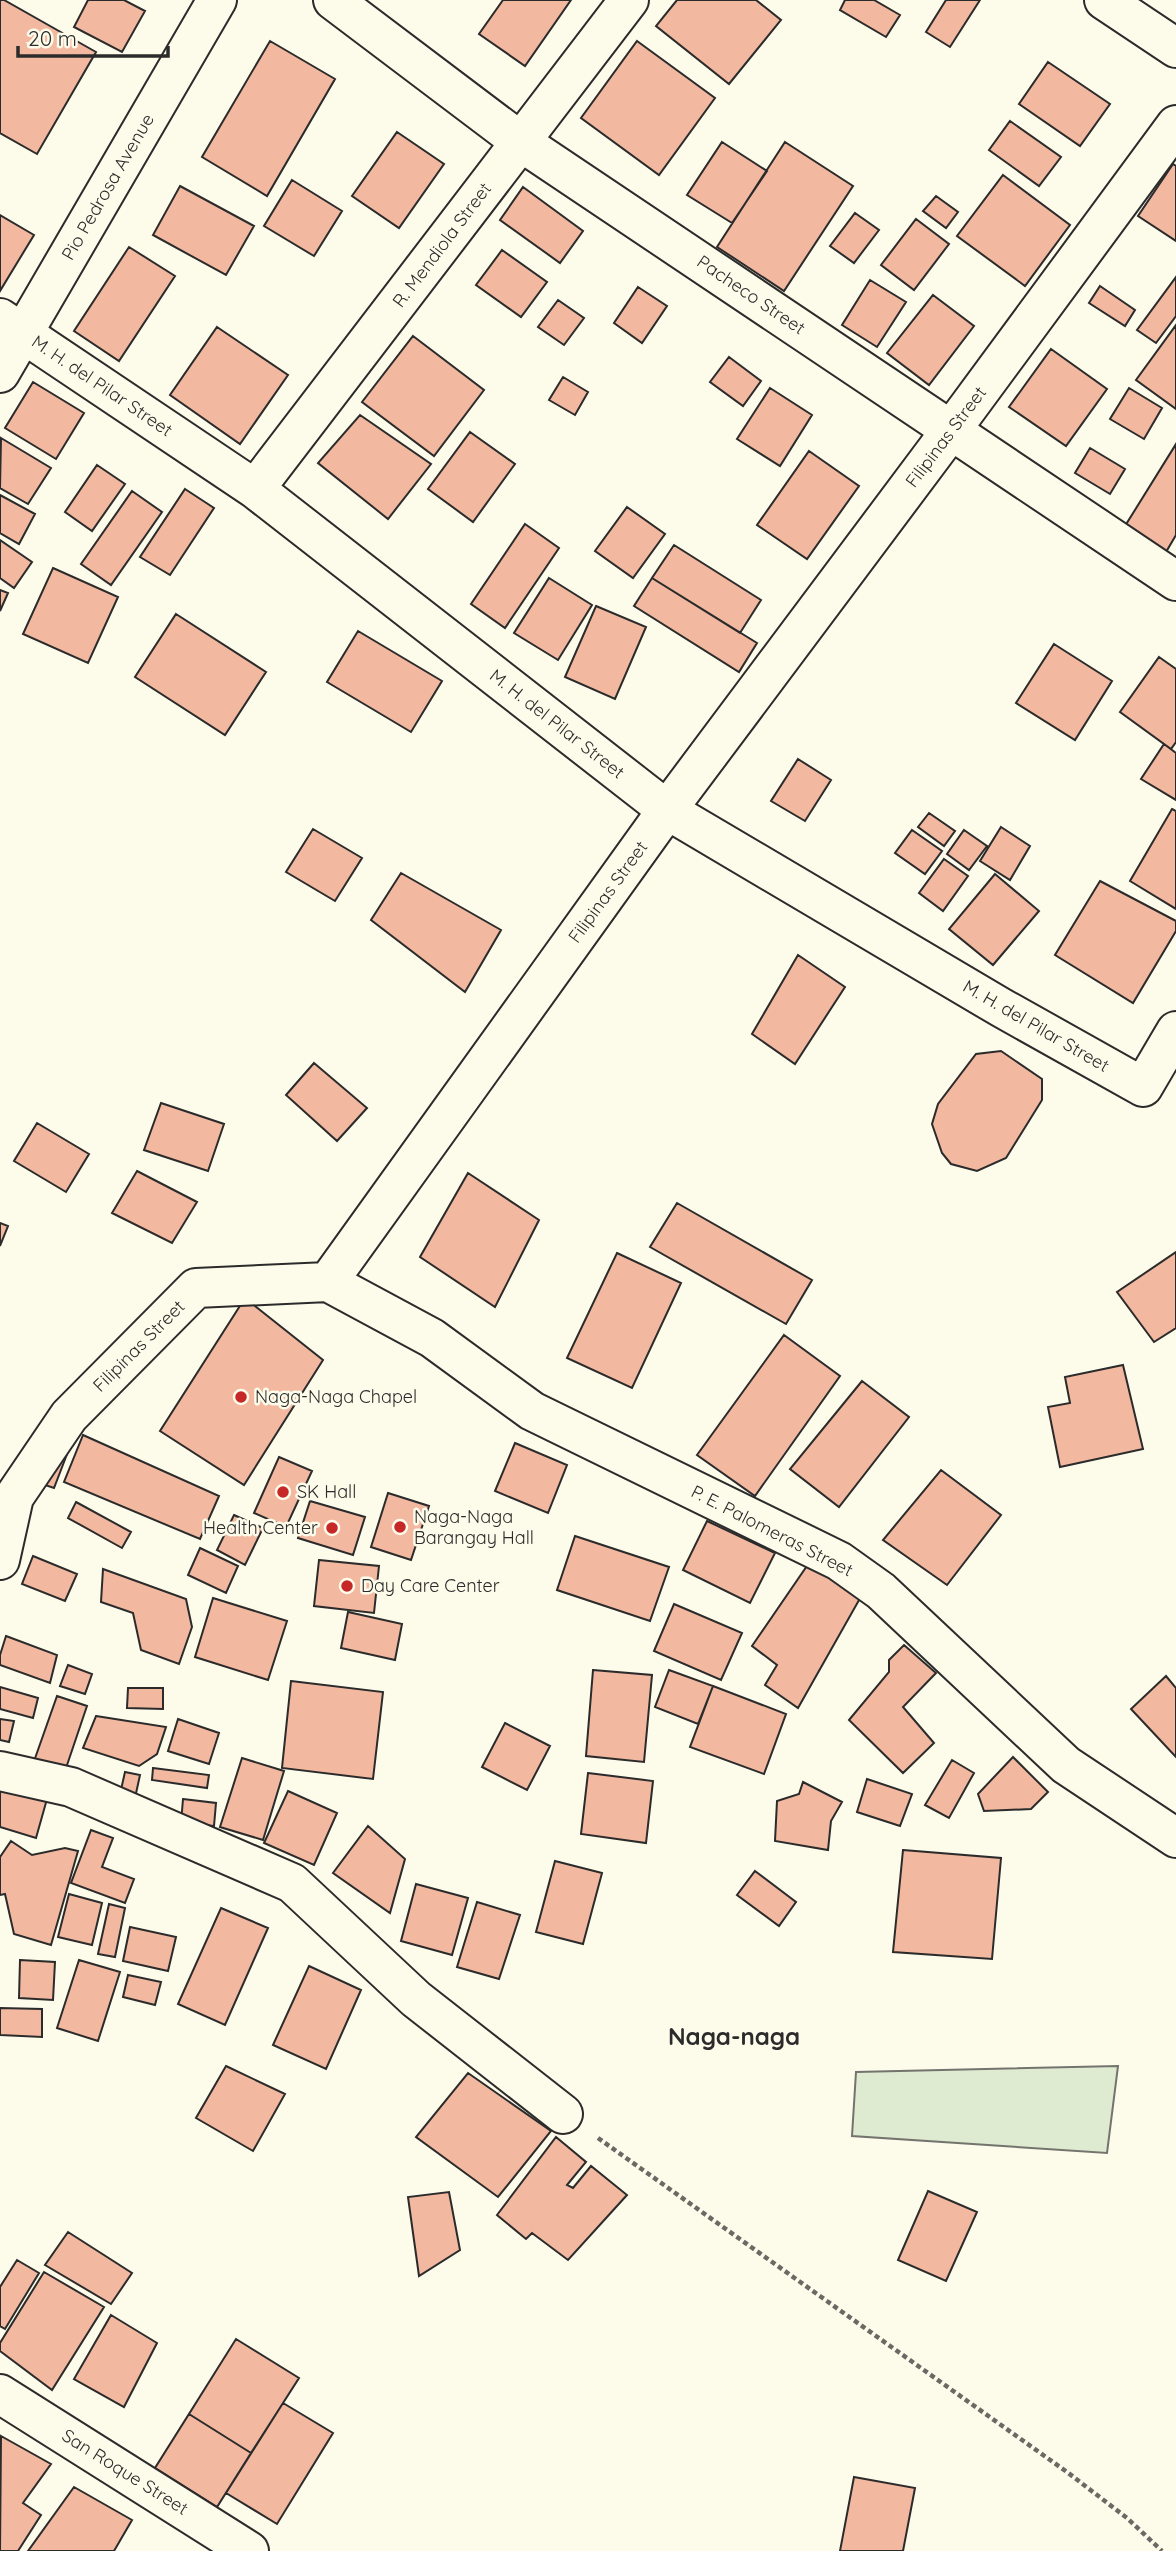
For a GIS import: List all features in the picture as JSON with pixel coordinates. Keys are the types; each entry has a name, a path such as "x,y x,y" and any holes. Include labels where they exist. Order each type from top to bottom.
{"street":[{"name":"Pio Pedrosa Avenue","path":"0,373 11,325 217,0"},
{"name":"Pacheco Street","path":"333,0 521,142 1176,581"},
{"name":"R. Mendiola Street","path":"255,489 629,0"},
{"path":"1104,0 1176,48"},
{"name":"Filipinas Street","path":"0,1560 14,1497 69,1416 196,1288 328,1282 667,810 1176,125"},
{"name":"M. H. del Pilar Street","path":"11,325 255,489 667,810 1002,1008 1143,1087 1176,1031"},
{"name":"P. E. Palomeras Street","path":"328,1282 432,1338 532,1411 839,1561 881,1591 1066,1765 1176,1838"},
{"path":"0,1771 71,1787 292,1883 416,1999 563,2114"},
{"name":"San Roque Street","path":"0,2395 250,2551"}],"path":[{"path":"563,2114 1067,2472 1127,2518 1162,2551"}],"green space":[{"path":"1118,2066 1107,2153 852,2136 856,2072"}],"building":[{"path":"0,0 96,52 37,154 0,133"},
{"path":"88,0 124,0 145,11 122,52 74,27"},
{"path":"503,0 571,0 525,66 479,34"},
{"path":"677,0 756,0 781,20 729,84 656,26"},
{"path":"845,0 874,0 900,15 886,37 840,10"},
{"path":"946,0 980,0 950,47 926,32"},
{"path":"270,41 335,79 267,196 202,157"},
{"path":"637,41 715,98 659,175 581,118"},
{"path":"1048,62 1110,104 1080,146 1019,104"},
{"path":"1010,121 1061,157 1039,186 989,150"},
{"path":"397,132 444,164 399,228 352,196"},
{"path":"722,142 767,171 732,223 687,195"},
{"path":"785,142 853,186 784,291 717,247"},
{"path":"1173,164 1176,166 1176,241 1138,216"},
{"path":"1003,175 1070,225 1025,286 957,236"},
{"path":"292,180 342,211 314,256 264,226"},
{"path":"180,186 254,226 226,275 153,235"},
{"path":"523,187 583,231 560,263 500,220"},
{"path":"936,196 958,212 946,228 923,211"},
{"path":"855,213 879,230 854,263 830,246"},
{"path":"0,215 34,235 0,291"},
{"path":"916,219 949,244 914,290 881,265"},
{"path":"129,247 175,276 119,361 74,331"},
{"path":"502,250 547,282 521,317 476,285"},
{"path":"1176,277 1176,316 1156,343 1137,330"},
{"path":"870,280 906,302 877,347 842,325"},
{"path":"1100,286 1135,310 1125,326 1089,303"},
{"path":"638,287 667,306 642,343 614,323"},
{"path":"933,295 974,326 929,385 887,353"},
{"path":"558,300 584,318 564,345 538,327"},
{"path":"1176,325 1176,409 1136,380"},
{"path":"217,327 288,375 240,444 170,395"},
{"path":"413,336 484,390 434,456 362,402"},
{"path":"1051,349 1107,389 1066,446 1009,407"},
{"path":"729,357 761,381 743,406 710,382"},
{"path":"563,377 588,392 575,415 549,400"},
{"path":"33,382 84,413 56,459 5,428"},
{"path":"770,388 812,415 780,466 737,439"},
{"path":"1129,388 1162,408 1144,439 1110,419"},
{"path":"360,415 431,464 388,519 318,463"},
{"path":"470,432 515,464 473,522 428,489"},
{"path":"1,438 51,468 28,504 0,488"},
{"path":"1176,444 1176,535 1166,552 1125,526"},
{"path":"1090,448 1125,469 1110,494 1075,473"},
{"path":"809,451 859,486 807,559 757,525"},
{"path":"97,465 125,484 92,531 65,512"},
{"path":"185,489 214,508 170,575 140,557"},
{"path":"132,491 162,512 111,585 81,564"},
{"path":"0,495 35,514 19,544 0,533"},
{"path":"627,507 665,534 633,578 595,551"},
{"path":"525,524 559,548 505,628 471,604"},
{"path":"0,540 32,562 14,588 0,578"},
{"path":"674,545 761,600 740,633 652,578"},
{"path":"53,568 118,597 88,663 23,634"},
{"path":"549,578 592,605 558,660 514,633"},
{"path":"652,578 757,643 739,672 634,606"},
{"path":"0,590 8,593 0,611"},
{"path":"596,606 646,627 615,699 565,677"},
{"path":"176,614 266,672 225,735 135,677"},
{"path":"358,631 442,681 411,732 327,682"},
{"path":"1054,644 1112,681 1075,740 1016,703"},
{"path":"1159,657 1176,669 1176,742 1171,749 1120,712"},
{"path":"1164,744 1176,753 1176,800 1141,779"},
{"path":"798,759 831,780 805,821 771,801"},
{"path":"1172,809 1176,811 1176,909 1130,881"},
{"path":"929,813 955,831 944,846 918,827"},
{"path":"1001,827 1030,846 1010,880 980,861"},
{"path":"313,829 362,858 335,901 286,872"},
{"path":"912,830 942,851 925,874 895,853"},
{"path":"964,830 987,846 969,870 947,854"},
{"path":"944,859 968,876 943,911 919,893"},
{"path":"401,873 501,930 465,992 371,920"},
{"path":"995,874 1039,911 993,965 949,929"},
{"path":"1100,881 1176,921 1176,931 1133,1003 1055,955"},
{"path":"798,955 845,987 795,1064 752,1034"},
{"path":"1001,1051 1042,1079 1042,1100 1006,1158 977,1171 951,1164 942,1153 932,1124 938,1104 976,1054"},
{"path":"314,1063 367,1108 337,1141 286,1095"},
{"path":"161,1103 224,1124 208,1171 144,1150"},
{"path":"37,1123 89,1154 66,1192 14,1161"},
{"path":"137,1171 197,1202 172,1243 112,1213"},
{"path":"468,1173 539,1220 495,1307 420,1257"},
{"path":"677,1203 812,1280 786,1324 650,1247"},
{"path":"0,1223 8,1226 0,1246"},
{"path":"1176,1252 1176,1328 1154,1342 1117,1292"},
{"path":"617,1253 681,1283 632,1388 567,1358"},
{"name":"Naga-Naga Chapel","path":"245,1298 323,1360 244,1485 160,1431"},
{"path":"784,1335 840,1376 755,1496 697,1455"},
{"path":"1123,1365 1143,1449 1060,1467 1048,1407 1070,1403 1065,1377"},
{"path":"862,1381 909,1417 839,1507 790,1469"},
{"path":"83,1435 219,1496 200,1539 64,1482"},
{"path":"74,1436 54,1488 45,1485"},
{"path":"515,1443 567,1465 548,1513 495,1491"},
{"name":"SK Hall","path":"279,1457 312,1471 286,1527 254,1513"},
{"path":"941,1470 1001,1515 947,1585 883,1540"},
{"name":"Naga-Naga Barangay Hall","path":"388,1493 429,1506 411,1560 371,1547"},
{"name":"Health Center","path":"310,1501 365,1517 353,1555 298,1538"},
{"path":"76,1502 131,1532 122,1548 68,1518"},
{"path":"234,1515 263,1528 245,1565 217,1550"},
{"path":"707,1521 775,1553 750,1603 683,1570"},
{"path":"575,1536 669,1567 650,1621 557,1590"},
{"path":"200,1548 238,1566 226,1593 188,1575"},
{"path":"33,1556 77,1574 65,1601 22,1584"},
{"name":"Day Care Center","path":"319,1560 379,1566 374,1613 314,1606"},
{"path":"811,1560 867,1586 798,1708 765,1685 777,1665 752,1646"},
{"path":"103,1569 186,1599 192,1627 179,1664 141,1650 133,1613 101,1602"},
{"path":"213,1598 287,1621 268,1680 195,1657"},
{"path":"674,1604 742,1633 721,1680 654,1651"},
{"path":"348,1612 402,1624 395,1660 341,1648"},
{"path":"6,1636 57,1655 50,1683 0,1665"},
{"path":"904,1645 936,1673 903,1707 934,1743 903,1773 849,1720 889,1672 889,1660"},
{"path":"68,1665 92,1674 85,1694 60,1686"},
{"path":"593,1670 652,1675 644,1762 586,1756"},
{"path":"669,1670 713,1686 698,1724 655,1707"},
{"path":"1166,1676 1176,1688 1176,1757 1131,1709"},
{"path":"291,1681 383,1692 373,1779 282,1768"},
{"path":"713,1686 786,1714 764,1774 690,1747"},
{"path":"0,1687 38,1698 33,1718 0,1709"},
{"path":"128,1688 163,1688 163,1709 127,1708"},
{"path":"57,1696 87,1706 64,1774 33,1764"},
{"path":"96,1716 166,1727 157,1754 139,1766 83,1748"},
{"path":"0,1719 14,1721 9,1742 0,1740"},
{"path":"178,1719 219,1733 209,1764 168,1751"},
{"path":"505,1723 550,1746 527,1790 482,1767"},
{"path":"1013,1757 1048,1792 1031,1809 984,1811 978,1794"},
{"path":"242,1758 284,1771 263,1840 220,1827"},
{"path":"952,1760 974,1773 949,1818 925,1805"},
{"path":"153,1768 209,1775 207,1788 152,1780"},
{"path":"125,1772 140,1775 135,1798 120,1794"},
{"path":"588,1773 653,1781 646,1843 581,1834"},
{"path":"867,1779 912,1794 900,1826 857,1812"},
{"path":"803,1782 842,1802 831,1821 828,1850 775,1841 777,1801 799,1794"},
{"path":"0,1786 47,1799 36,1838 0,1827"},
{"path":"288,1791 337,1813 314,1865 264,1843"},
{"path":"183,1799 216,1803 214,1826 181,1823"},
{"path":"368,1826 405,1859 390,1913 333,1873"},
{"path":"91,1830 113,1838 102,1867 134,1879 125,1903 71,1883"},
{"path":"11,1841 32,1855 65,1848 78,1851 51,1945 14,1934 5,1894 0,1895 0,1857"},
{"path":"903,1850 1001,1858 992,1959 893,1952"},
{"path":"555,1861 602,1873 583,1944 536,1932"},
{"path":"755,1871 796,1902 779,1926 737,1895"},
{"path":"416,1884 468,1898 452,1955 401,1941"},
{"path":"69,1894 102,1903 92,1945 58,1937"},
{"path":"477,1902 520,1915 499,1979 457,1967"},
{"path":"109,1904 125,1908 115,1957 98,1954"},
{"path":"221,1908 268,1928 225,2025 178,2004"},
{"path":"130,1927 176,1937 168,1971 123,1961"},
{"path":"20,1960 55,1962 53,2000 19,1998"},
{"path":"79,1960 120,1972 98,2041 57,2028"},
{"path":"309,1966 361,1990 326,2069 273,2045"},
{"path":"128,1975 161,1982 155,2005 123,1997"},
{"path":"0,2008 42,2009 42,2037 0,2035"},
{"path":"226,2066 285,2094 253,2151 196,2118"},
{"path":"468,2073 551,2131 498,2197 416,2137"},
{"path":"556,2137 586,2162 567,2185 573,2188 591,2166 627,2195 568,2260 532,2233 526,2239 497,2215"},
{"path":"928,2191 977,2212 946,2281 898,2260"},
{"path":"449,2192 460,2250 419,2276 408,2197"},
{"path":"68,2232 132,2273 111,2304 45,2265"},
{"path":"17,2260 39,2273 5,2329 0,2326 0,2287"},
{"path":"44,2272 104,2307 52,2390 0,2351 0,2343"},
{"path":"111,2315 157,2343 124,2407 74,2379"},
{"path":"236,2339 299,2378 251,2453 189,2414"},
{"path":"283,2403 333,2433 277,2524 226,2493"},
{"path":"189,2414 251,2453 217,2507 155,2468"},
{"path":"1,2436 51,2464 23,2503 41,2515 18,2551 0,2551"},
{"path":"854,2477 915,2488 903,2551 840,2551"},
{"path":"74,2487 132,2520 114,2551 28,2551"}],"place":[{"name":"Naga-Naga Chapel","path":"241,1397"},
{"name":"SK Hall","path":"283,1492"},
{"name":"Naga-Naga Barangay Hall","path":"400,1527"},
{"name":"Health Center","path":"332,1528"},
{"name":"Day Care Center","path":"347,1586"}],"district":[{"name":"Naga-naga","path":"734,2037"}]}
